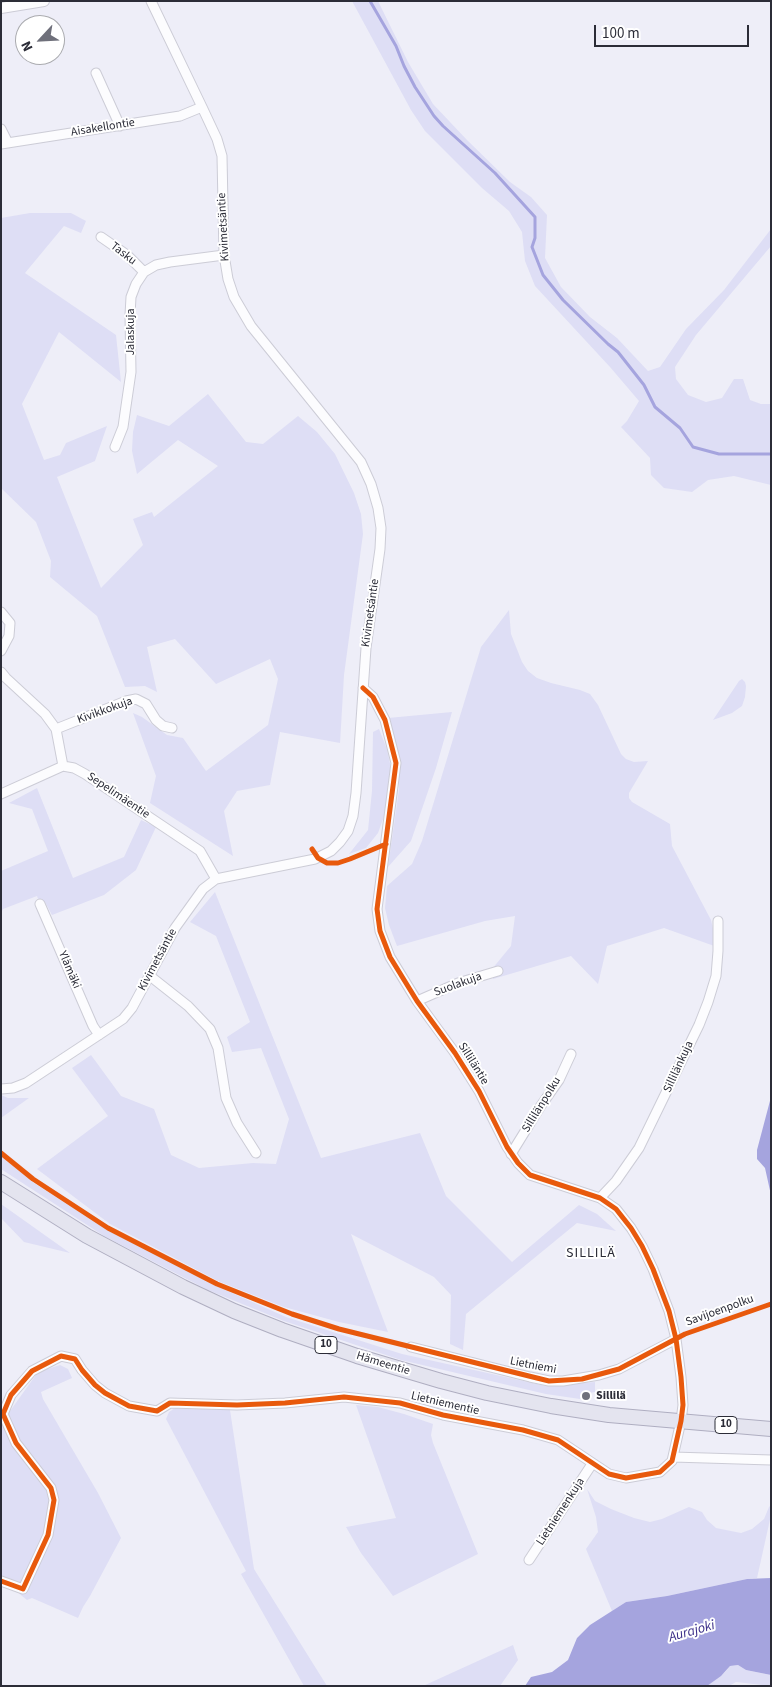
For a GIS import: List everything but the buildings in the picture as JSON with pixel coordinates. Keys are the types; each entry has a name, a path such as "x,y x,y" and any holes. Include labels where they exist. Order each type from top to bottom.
{"highway":[{"name":"Hämeentie","path":"1,1182 86,1236 183,1287 250,1317 348,1353 442,1381 542,1404 609,1415 771,1429"}],"street":[{"path":"1,8 44,1"},
{"name":"Kivimetsäntie","path":"1,1089 13,1088 26,1083 123,1019 132,1008 175,928 203,889 216,879 315,859 331,851 340,842 348,831 353,816 366,648 380,549 381,528 378,508 371,484 361,462 251,326 234,297 228,279 224,255 222,156 217,139 151,1"},
{"path":"96,73 120,126"},
{"name":"Aisakellontie","path":"4,143 180,116 202,107"},
{"path":"1,129 4,143"},
{"name":"Tasku","path":"101,237 127,255 144,272"},
{"path":"144,272 170,262 224,255"},
{"name":"Jalaskuja","path":"115,447 123,427 131,372 131,297 136,284 144,272"},
{"path":"1,612 10,623 9,636 1,651"},
{"path":"1,672 45,714 56,729 63,766 1,794"},
{"name":"Silliläntie","path":"363,688 373,697 385,720 396,763 377,909 380,930 390,957 417,1001 455,1053 479,1091 511,1154 518,1163 530,1175 600,1198 616,1209 631,1228 653,1269 669,1311 676,1339 681,1377 683,1405 681,1421"},
{"name":"Kivikkokuja","path":"56,729 126,701 136,699 146,704 156,720 164,726 172,728"},
{"name":"Sepelimäentie","path":"63,766 74,768 86,774 200,851 216,879"},
{"name":"Ylämäki","path":"40,904 98,1036"},
{"name":"Sillilänkuja","path":"600,1198 616,1181 639,1148 699,1025 716,976 718,920"},
{"name":"Suolakuja","path":"417,1001 458,983 498,971"},
{"path":"150,976 188,1006 210,1029 218,1048 226,1098 256,1153"},
{"name":"Sillilänpolku","path":"511,1154 559,1080 571,1054"},
{"name":"Lietniemi","path":"410,1347 530,1377 549,1381 563,1381 591,1377 619,1369 676,1339"},
{"name":"Lietniementie","path":"1,1580 22,1589 48,1535 54,1500 51,1488 16,1443 3,1414 11,1395 32,1371 61,1356 75,1359 88,1378 105,1393 129,1406 157,1411 170,1403 237,1405 285,1403 344,1396 400,1403 443,1415 523,1430 558,1440 608,1474 626,1478 660,1472 672,1461 673,1457"},
{"path":"681,1421 673,1457 771,1460"},
{"name":"Lietniemenkuja","path":"529,1560 592,1464"}],"shaded area":[{"path":"352,1 378,1 408,62 433,104 510,182 531,197 547,215 545,258 561,287 590,317 617,338 648,371 660,367 686,329 724,290 771,229 771,246 696,335 675,367 676,379 688,395 706,402 722,398 734,379 743,379 750,400 761,404 771,404 771,485 734,476 708,480 692,492 664,488 651,475 650,458 621,427 627,421 639,401 535,286 525,261 522,232 509,211 482,188 425,131 411,110"},
{"path":"30,213 71,213 86,221 81,233 64,226 25,273 116,335 121,382 59,332 22,404 44,460 60,455 66,443 107,426 95,461 57,477 101,588 143,545 133,519 152,512 154,517 218,466 178,440 137,474 132,451 133,432 137,415 169,426 208,394 246,442 263,444 298,416 317,432 335,454 354,493 361,514 363,534 344,675 340,743 280,732 270,785 237,791 224,811 233,856 150,803 156,776 133,713 142,717 167,735 183,738 206,771 268,725 278,679 270,659 216,684 175,639 147,647 157,692 145,686 125,687 97,616 50,577 51,561 36,522 1,488 1,218"},
{"path":"509,610 511,634 522,662 528,671 537,678 590,694 598,705 621,754 626,759 634,762 648,761 629,793 629,798 632,802 670,824 672,846 711,920 717,947 664,928 607,946 598,984 571,956 493,979 492,969 511,946 515,916 485,921 397,946 385,908 387,886 412,864 422,841 481,647"},
{"path":"742,679 746,686 742,706 732,713 713,720 739,681"},
{"path":"452,712 436,768 411,841 388,867 399,789 399,763 388,718"},
{"path":"379,729 387,749 392,773 386,811 378,833 366,848 349,854 368,830 372,791 373,732"},
{"path":"37,788 73,878 124,857 141,820 156,827 136,870 104,895 52,915 45,902 40,904 37,896 3,909 1,913 1,871 48,851 32,809 9,803"},
{"path":"215,892 321,1158 420,1133 446,1196 512,1262 579,1205 597,1214 616,1231 577,1223 466,1314 463,1350 450,1344 451,1295 434,1277 351,1234 388,1332 339,1322 284,1307 218,1281 110,1224 37,1169 108,1116 72,1068 91,1055 121,1096 154,1109 171,1155 199,1168 253,1163 276,1164 289,1119 261,1048 232,1052 227,1037 250,1022 216,936 190,922"},
{"path":"1,1095 8,1098 29,1098 1,1118"},
{"path":"1,1156 34,1183 109,1231 214,1285 286,1317 402,1354 546,1386 595,1382 595,1392 583,1394 580,1399 546,1394 401,1360 284,1321 208,1290 104,1236 1,1169"},
{"path":"1,1204 70,1253 24,1242 1,1218"},
{"path":"60,1365 68,1369 72,1378 41,1392 43,1399 98,1493 121,1538 78,1618 32,1598 27,1600 1,1579 1,1413 5,1418 38,1372"},
{"path":"356,1405 378,1407 433,1424 431,1435 433,1443 478,1554 393,1596 361,1553 346,1527 396,1518"},
{"path":"175,1408 230,1410 254,1569 327,1686 304,1686 241,1574 246,1571 166,1419 169,1412"},
{"path":"587,1489 595,1501 634,1518 650,1522 662,1519 689,1507 702,1512 707,1520 716,1528 741,1533 752,1529 764,1519 771,1505 771,1515 757,1578 626,1602 612,1611 586,1549 598,1532 596,1517"},
{"path":"513,1645 518,1660 500,1686 423,1686"},
{"path":"738,1665 746,1670 771,1675 771,1686 736,1682 729,1686 707,1686 730,1666"}],"water":[{"path":"771,1097 771,1195 765,1168 757,1159 757,1150"},
{"name":"Aurajoki","path":"771,1578 771,1675 746,1670 738,1665 730,1666 721,1676 707,1686 525,1686 531,1677 552,1672 568,1660 577,1638 590,1625 626,1602 667,1596 747,1579"}],"waterway":[{"path":"370,1 396,46 415,87 434,116 495,173 535,217 535,238 532,247 543,275 563,300 618,352 644,385 655,407 680,428 693,447 719,454 771,454"}],"cycle path":[{"path":"1,1581 23,1589 48,1535 54,1500 51,1488 16,1443 3,1414 11,1395 32,1371 61,1356 75,1359 95,1385 105,1393 129,1406 157,1411 170,1403 237,1405 285,1403 344,1397 400,1403 443,1415 523,1430 558,1440 609,1474 626,1478 660,1472 672,1461 683,1405 676,1339 669,1311 642,1246 616,1209 600,1198 530,1175 518,1163 507,1147 479,1091 455,1053 417,1001 390,957 380,931 377,909 396,763 385,720 373,697 363,688"},
{"path":"312,849 318,858 327,863 338,863 386,844"},
{"name":"Savijoenpolku","path":"1,1153 33,1179 108,1228 217,1284 292,1314 339,1329 549,1381 582,1379 619,1369 685,1334 771,1304"}],"place":[{"name":"Sillilä","path":"586,1396"}],"district":[{"name":"SILLILÄ","path":"591,1254"}]}
